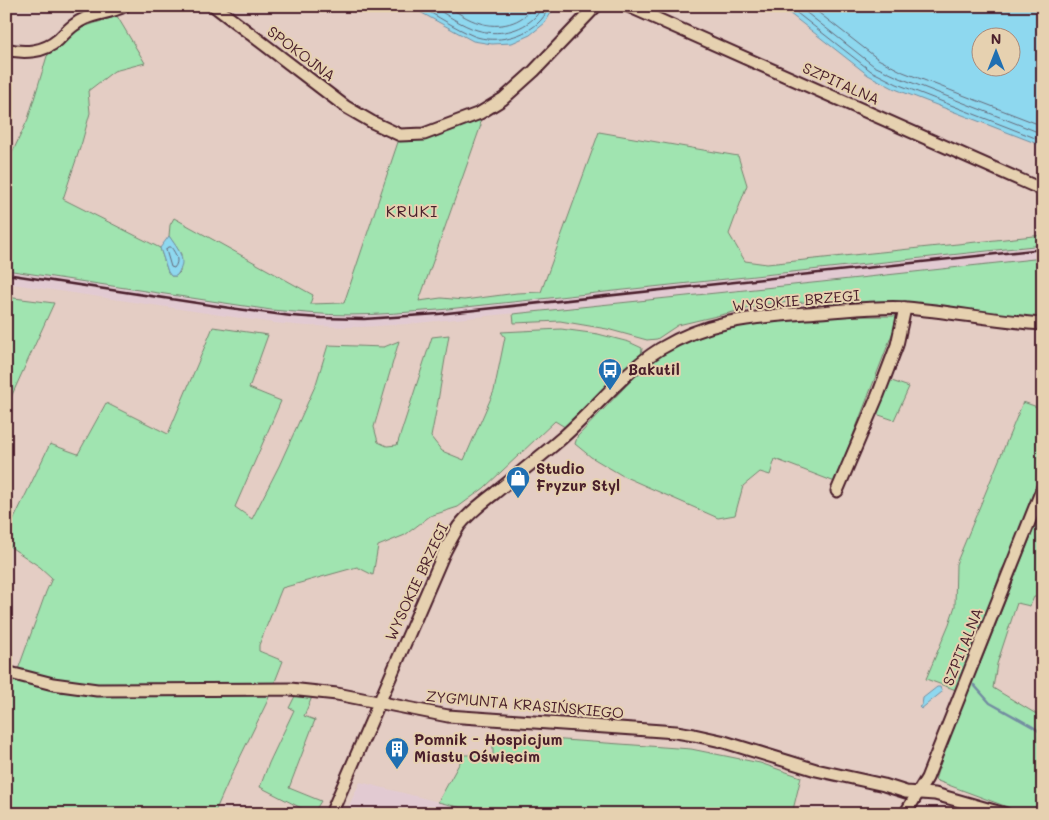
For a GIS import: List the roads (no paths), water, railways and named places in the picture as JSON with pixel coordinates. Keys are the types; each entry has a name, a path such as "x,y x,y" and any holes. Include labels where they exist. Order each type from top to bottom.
{"street":[{"path":"6,49 15,52 41,50 57,41 71,26 86,18 117,10 124,6"},
{"name":"SPOKOJNA","path":"214,6 346,108 400,135 424,134 480,113 503,99 534,71 596,6"},
{"name":"SZPITALNA","path":"628,6 1043,190"},
{"path":"837,491 897,345 905,308"},
{"name":"WYSOKIE BRZEGI","path":"331,814 452,536 478,507 562,437 624,377 653,354 670,343 698,330 752,317 905,308 1043,324"},
{"name":"SZPITALNA","path":"905,814 929,774 1043,488"},
{"name":"ZYGMUNTA KRASIŃSKIEGO","path":"6,672 53,684 96,690 290,688 337,694 448,716 676,732 721,741 816,770 884,785 906,792 935,794 1005,814"}],"water":[{"path":"409,6 555,6 545,23 530,35 512,43 492,44 473,41"},
{"path":"780,6 1043,6 1043,146 895,89 868,75"},
{"path":"169,236 179,250 182,260 180,271 176,276 171,276 168,272 160,248"},
{"path":"937,687 940,687 942,692 921,709 919,707 922,705 923,698"}],"waterway":[{"path":"974,685 990,703 1043,734"}],"railway":[{"path":"6,274 291,316 364,319 438,314 1043,249"}],"place":[{"name":"Bakutil","path":"610,391"},
{"name":"Studio Fryzur Styl","path":"518,499"},
{"name":"Pomnik - Hospicjum Miastu Oświęcim","path":"397,770"}],"district":[{"name":"KRUKI","path":"412,211"}]}
